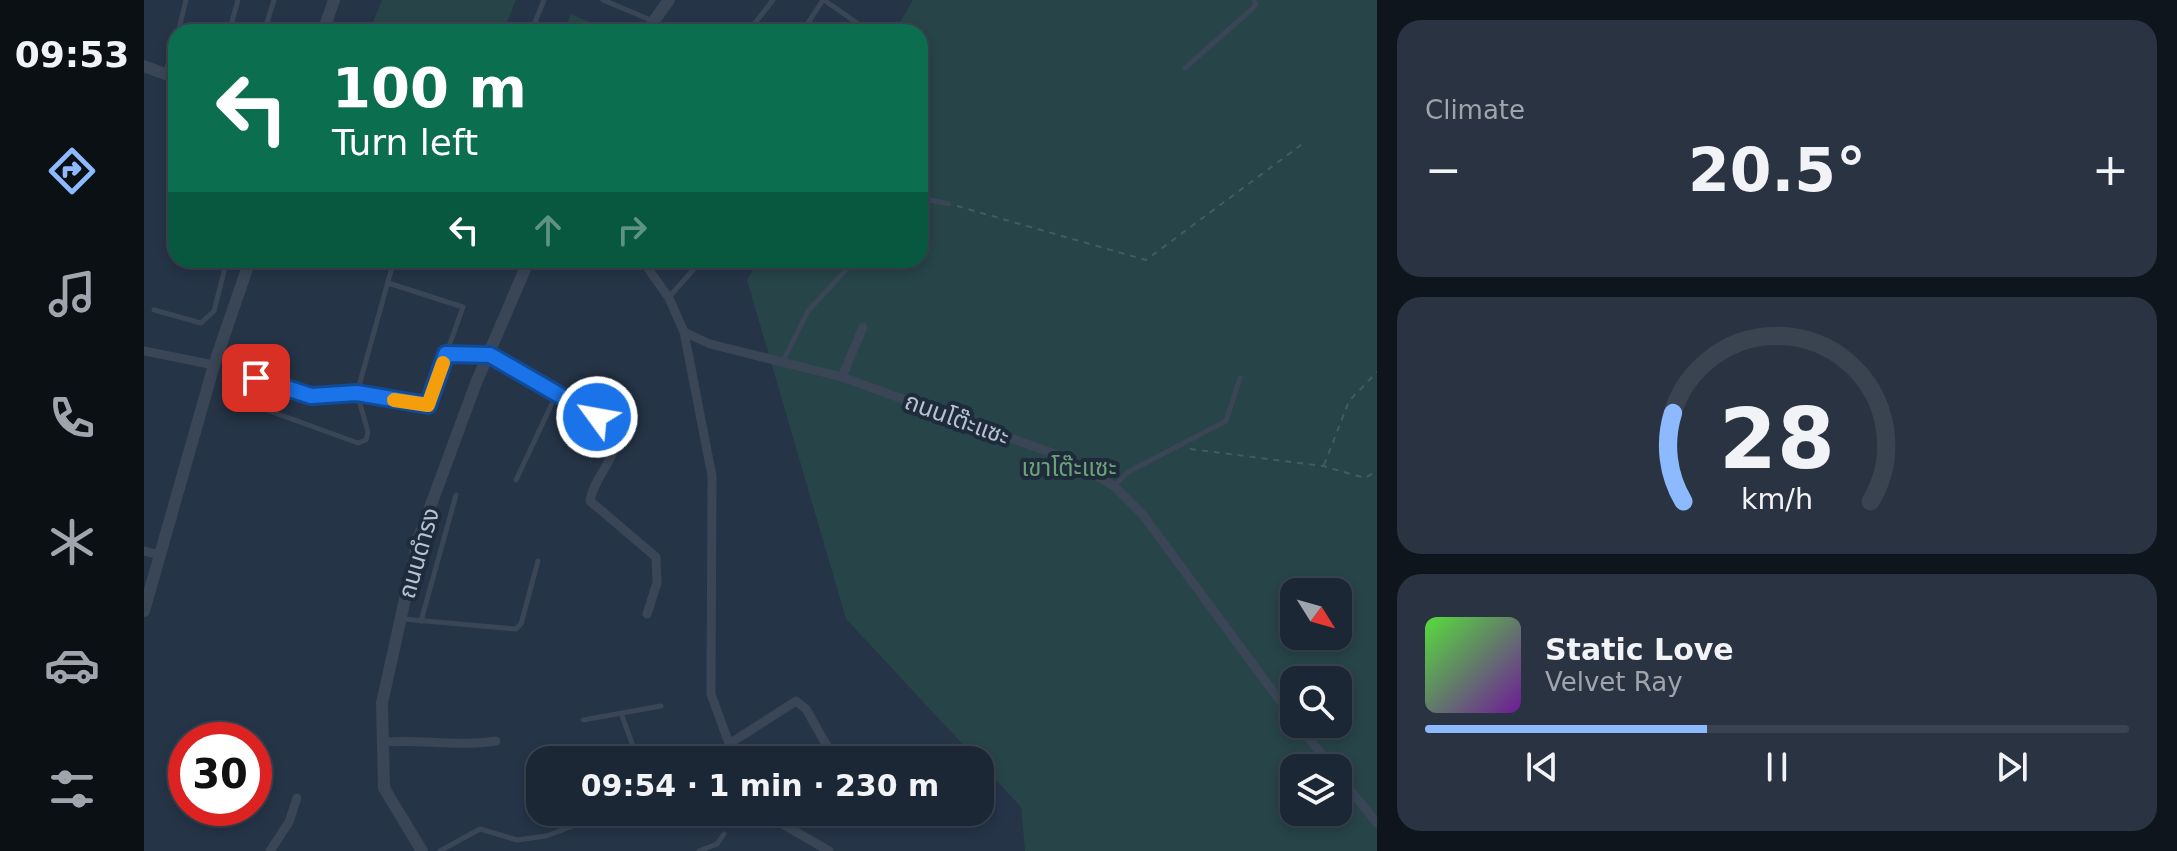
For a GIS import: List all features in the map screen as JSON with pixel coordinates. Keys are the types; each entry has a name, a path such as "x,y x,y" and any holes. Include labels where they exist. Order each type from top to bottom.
{"street":[{"path":"326,24 334,0"},
{"path":"651,24 669,0"},
{"path":"144,66 168,75"},
{"path":"144,611 214,365 246,268"},
{"name":"ถนนดำรง","path":"422,851 384,788 382,703 418,540 526,268"},
{"path":"648,268 669,298 684,332 712,476 711,694 729,744 796,701 806,709 827,746"},
{"path":"842,377 863,327"},
{"name":"ถนนโต๊ะแซะ","path":"684,332 710,344 842,377 1063,457 1114,486 1143,515 1280,700"},
{"path":"144,351 214,365"},
{"path":"490,355 592,413 613,429 617,436 590,501 656,557 657,583 647,614"},
{"path":"144,551 160,555"},
{"name":"ถนนโต๊ะแซะ","path":"1309,738 1322,754"},
{"path":"383,742 413,740 453,745 496,741"},
{"path":"1352,792 1377,823"},
{"path":"270,851 289,822 297,798"},
{"path":"786,826 829,851"}],"lane":[{"path":"180,24 186,0"},
{"path":"231,24 238,0"},
{"path":"266,24 274,0"},
{"path":"534,24 544,0"},
{"path":"603,0 644,24"},
{"path":"754,24 773,0"},
{"path":"808,24 824,0 858,24"},
{"path":"1185,68 1252,9 1256,4 1254,0"},
{"path":"928,200 949,204"},
{"path":"154,310 201,323 214,311 225,268"},
{"path":"250,404 358,443 366,440 368,432 357,393 392,268"},
{"path":"669,298 695,268"},
{"path":"783,362 808,311 848,268"},
{"path":"256,378 311,396 357,393 428,405 463,307 388,283"},
{"path":"214,311 231,315"},
{"path":"446,354 490,355"},
{"path":"1114,486 1128,472 1226,421 1240,378"},
{"path":"516,480 557,393"},
{"path":"421,621 456,495"},
{"path":"401,619 516,629 521,624 538,561"},
{"path":"583,720 661,706"},
{"path":"621,713 633,746"},
{"path":"440,851 480,829 517,840 546,836 573,826"},
{"path":"699,851 717,844 724,834"}],"path":[{"path":"949,204 1146,260 1305,142"},
{"path":"1323,466 1349,401 1377,372"},
{"path":"1177,447 1237,458 1323,466 1365,478 1377,471"}],"green space":[{"path":"382,0 516,0 506,24 372,24"},
{"name":"เขาโต๊ะแซะ","path":"913,0 1377,0 1377,851 1025,851 1021,807 994,778 994,746 964,746 846,619 747,280 754,268 928,268 928,24 899,24"},
{"path":"571,14 594,24 567,24"}],"slow traffic":[{"path":"394,400 428,405 443,363"}],"route":[{"path":"256,378 311,396 357,393 428,405 446,354 490,355 597,417"}]}
